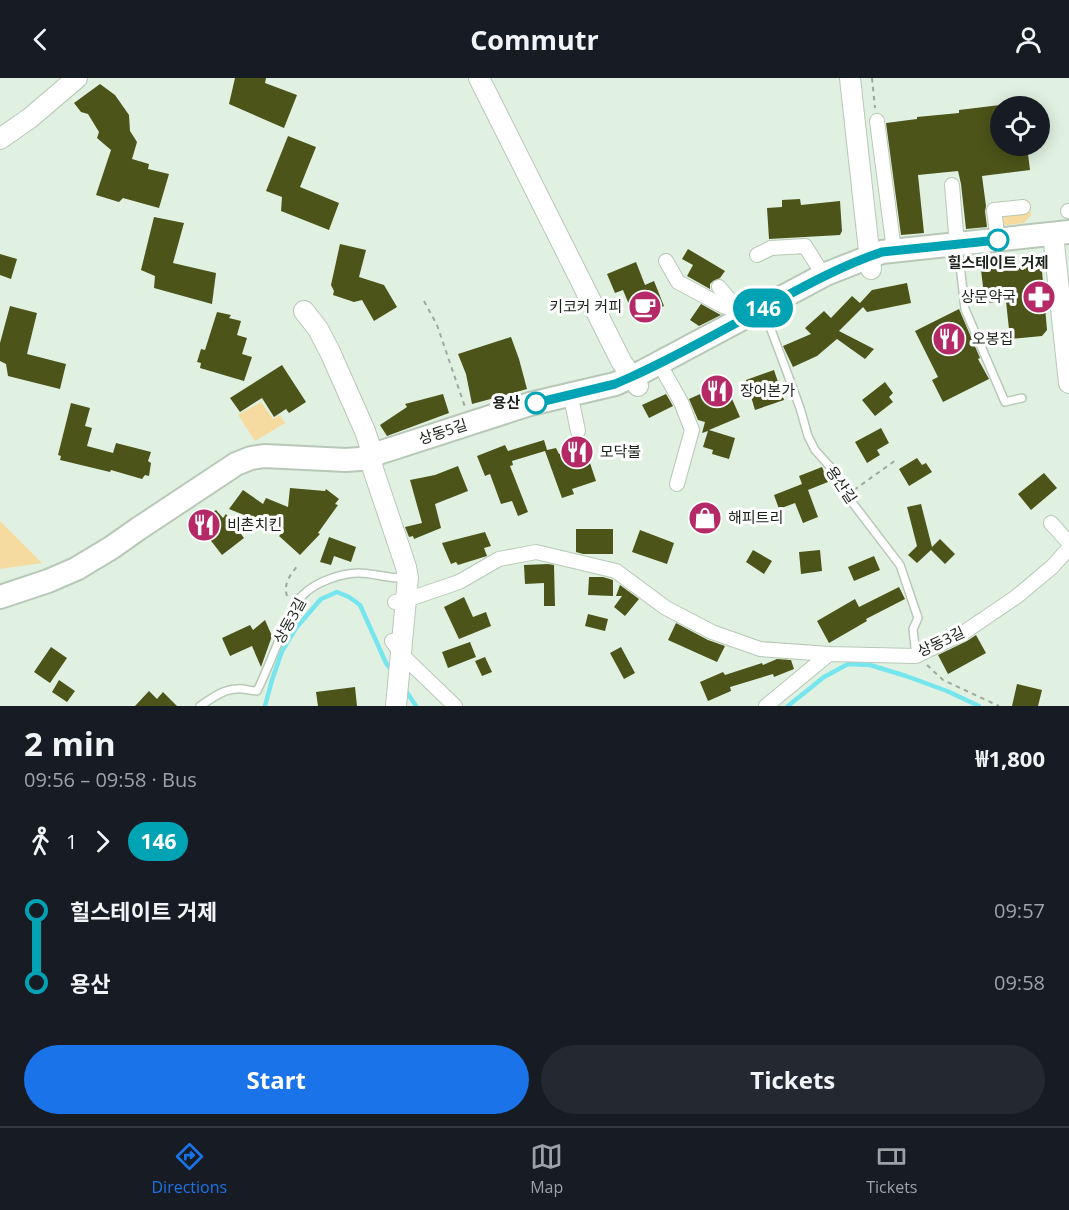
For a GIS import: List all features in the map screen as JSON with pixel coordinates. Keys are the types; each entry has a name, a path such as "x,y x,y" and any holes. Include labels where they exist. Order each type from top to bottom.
{"main road":[{"name":"상동5길","path":"958,250 998,240 1065,242"},
{"name":"상동5길","path":"0,609 51,594 82,579 119,558 250,473 265,470 367,464 533,415 615,396 751,314 824,276 880,259 958,250 1041,251 1065,242"},
{"name":"상동5길","path":"751,314 831,284 880,259"},
{"name":"상동5길","path":"0,597 76,570 243,461 264,456 346,460 367,464 470,423 530,404 645,378"}],"street":[{"path":"0,125 32,103 61,78"},
{"path":"0,139 30,118 77,78"},
{"path":"478,78 622,363 681,402 692,430 677,484"},
{"path":"492,78 645,378"},
{"path":"850,78 880,259"},
{"path":"862,78 880,259"},
{"path":"877,121 880,259"},
{"path":"952,185 958,250"},
{"path":"998,240 994,210 1023,207"},
{"path":"1065,242 1069,382"},
{"path":"757,255 771,248 805,246 824,276"},
{"path":"666,261 678,282 723,306 751,314"},
{"path":"719,287 729,299 751,314"},
{"path":"300,314 318,329 365,431 367,464 402,578 395,672 384,706"},
{"path":"573,407 578,431"},
{"path":"1051,523 1069,543"},
{"name":"상동3길","path":"400,601 459,582 499,559 537,552 616,571 666,608 712,632 760,649 829,654 915,656 963,633 1016,597 1052,567 1069,548"},
{"path":"766,706 829,654"},
{"path":"395,672 455,706"}],"lane":[{"path":"958,250 965,309 1005,402 1022,398"},
{"name":"용산길","path":"751,314 800,408 808,436 815,450 834,471 847,495 900,565 918,618 913,629 915,656"},
{"name":"상동3길","path":"200,706 217,695 233,689 257,691 295,605 303,594 341,575 360,573 402,578"}],"path":[{"path":"872,78 877,121"},
{"path":"424,301 437,325 470,423"},
{"path":"847,495 896,460"},
{"path":"295,605 290,602 286,594 286,586 288,578 299,564"},
{"path":"915,656 943,680 999,706"}],"shaded area":[{"path":"1030,201 1031,215 1024,223 999,226 998,216"},
{"path":"261,402 273,419 280,415 285,423 255,441 238,415"},
{"path":"0,521 42,563 0,569"}],"building":[{"path":"235,78 266,78 265,83 297,95 284,128 229,104"},
{"path":"100,84 115,95 129,115 130,131 137,142 132,159 149,164 148,169 169,174 159,208 123,198 119,202 96,195 111,150 97,138 99,132 88,114 81,112 74,103"},
{"path":"990,106 990,156 1028,156 1030,170 982,176 987,227 966,229 958,171 918,175 924,233 901,235 886,123 959,113 959,110"},
{"path":"288,136 316,147 300,187 339,203 329,230 281,211 282,197 266,191"},
{"path":"800,199 801,205 840,201 842,231 840,235 769,239 767,208 782,207 782,200"},
{"path":"154,217 184,223 173,263 216,273 212,304 154,288 155,276 141,270"},
{"path":"340,244 366,250 359,277 384,285 397,307 374,321 362,300 354,302 333,295 331,285"},
{"path":"688,249 725,271 720,278 710,284 710,289 687,276 693,265 682,259"},
{"path":"0,254 17,259 11,279 0,275"},
{"path":"636,262 645,285 654,281 664,306 635,319 623,290 615,293 607,274"},
{"path":"1033,264 1042,271 1047,330 1042,336 1010,339 1006,301 985,303 981,270"},
{"path":"907,283 911,303 867,312 863,307 839,331 874,349 865,359 837,339 817,356 793,367 783,346 811,334 805,328 824,311 831,318 852,296 860,303 872,290"},
{"path":"701,304 721,315 699,326 690,320"},
{"path":"10,306 37,313 27,354 66,364 60,389 8,376 6,364 0,361 0,343"},
{"path":"959,309 980,358 978,359 989,379 943,402 932,380 938,377 915,331"},
{"path":"217,312 231,315 229,318 241,321 237,335 247,338 242,354 252,357 244,381 200,368 201,363 197,362 201,349 205,350"},
{"path":"511,337 527,389 472,404 466,374 458,354"},
{"path":"282,365 306,402 289,413 286,409 274,417 262,398 240,412 230,398"},
{"path":"774,370 784,400 755,410 746,380"},
{"path":"885,382 893,393 889,397 893,402 875,416 862,400"},
{"path":"725,383 740,417 709,430 735,438 729,459 712,454 713,450 703,447 708,431 702,433 705,422 698,420 689,399"},
{"path":"443,394 449,413 387,436 380,425 407,407 405,404"},
{"path":"666,394 673,406 649,418 642,405"},
{"path":"71,403 90,408 85,426 92,428 87,446 113,453 116,443 151,452 148,461 151,463 149,476 145,475 142,479 60,460 61,456 58,455"},
{"path":"881,428 889,443 877,450 880,455 867,463 855,442"},
{"path":"544,440 547,450 556,448 559,454 584,445 596,481 572,489 574,494 562,498 545,451 512,461 513,465 510,466 528,512 518,516 512,501 501,504 490,474 485,476 477,456 505,445 508,451"},
{"path":"917,458 922,465 926,463 932,472 909,486 899,469"},
{"path":"458,466 468,491 435,504 441,528 414,539 413,536 409,537 405,527 422,523 410,480 435,475"},
{"path":"822,467 828,482 808,490 818,517 803,523 795,503 779,509 774,495 802,484 799,476"},
{"path":"1044,473 1057,488 1031,510 1018,494"},
{"path":"290,488 325,491 326,489 339,499 335,504 338,505 318,533 320,534 300,555 279,536 284,531 229,509 243,490 263,504 266,498 288,507"},
{"path":"921,504 932,547 940,539 955,554 945,564 931,550 917,563 908,555 917,546 907,507"},
{"path":"216,510 223,518 226,514 244,538 222,555 198,524"},
{"path":"576,529 613,529 613,554 576,552"},
{"path":"640,530 674,543 667,564 632,552"},
{"path":"485,532 491,546 484,548 487,556 458,565 456,562 451,564 442,543"},
{"path":"329,537 356,547 351,562 334,556 331,565 320,562"},
{"path":"753,550 772,561 764,574 746,562"},
{"path":"820,550 822,571 801,574 799,552"},
{"path":"874,556 880,570 854,581 848,567"},
{"path":"524,565 554,565 555,606 544,606 544,583 525,584"},
{"path":"589,577 613,580 613,596 588,595"},
{"path":"620,585 639,599 625,616 614,607 622,596 616,596"},
{"path":"899,587 905,599 866,619 867,621 829,643 817,621 855,599 859,607"},
{"path":"464,597 473,617 486,612 491,626 459,639 444,607"},
{"path":"588,614 608,619 605,631 585,626"},
{"path":"265,620 272,636 261,667 252,646 230,656 222,638 250,625 253,630"},
{"path":"676,623 725,646 717,662 668,640"},
{"path":"976,635 986,653 948,674 938,655"},
{"path":"470,642 476,657 448,668 442,652"},
{"path":"51,647 67,658 50,683 34,672"},
{"path":"621,647 635,673 624,679 610,653"},
{"path":"485,657 492,672 482,676 475,661"},
{"path":"777,659 791,660 794,669 774,677 773,674 730,687 731,691 708,701 700,682 723,672 725,675"},
{"path":"59,680 75,691 67,702 52,692"},
{"path":"1017,684 1042,690 1038,706 1012,706"},
{"path":"355,687 357,706 318,706 316,692"},
{"path":"149,691 157,699 163,692 177,706 135,706"}],"waterway":[{"path":"265,706 282,651 296,628 321,599 337,592 360,605 386,663 392,671"},
{"path":"788,706 824,677 848,664 870,665 906,676 979,706"},
{"path":"404,688 416,706"}],"bus line":[{"name":"146","path":"536,403 615,384 631,377 835,270 869,256 882,252 998,240"}],"place":[{"name":"힐스테이트 거제","path":"998,240"},
{"name":"상문약국","path":"1039,297"},
{"name":"키코커 커피","path":"645,307"},
{"name":"오봉집","path":"949,339"},
{"name":"장어본가","path":"717,391"},
{"name":"용산","path":"536,403"},
{"name":"모닥불","path":"577,452"},
{"name":"해피트리","path":"705,518"},
{"name":"비촌치킨","path":"204,525"}]}
